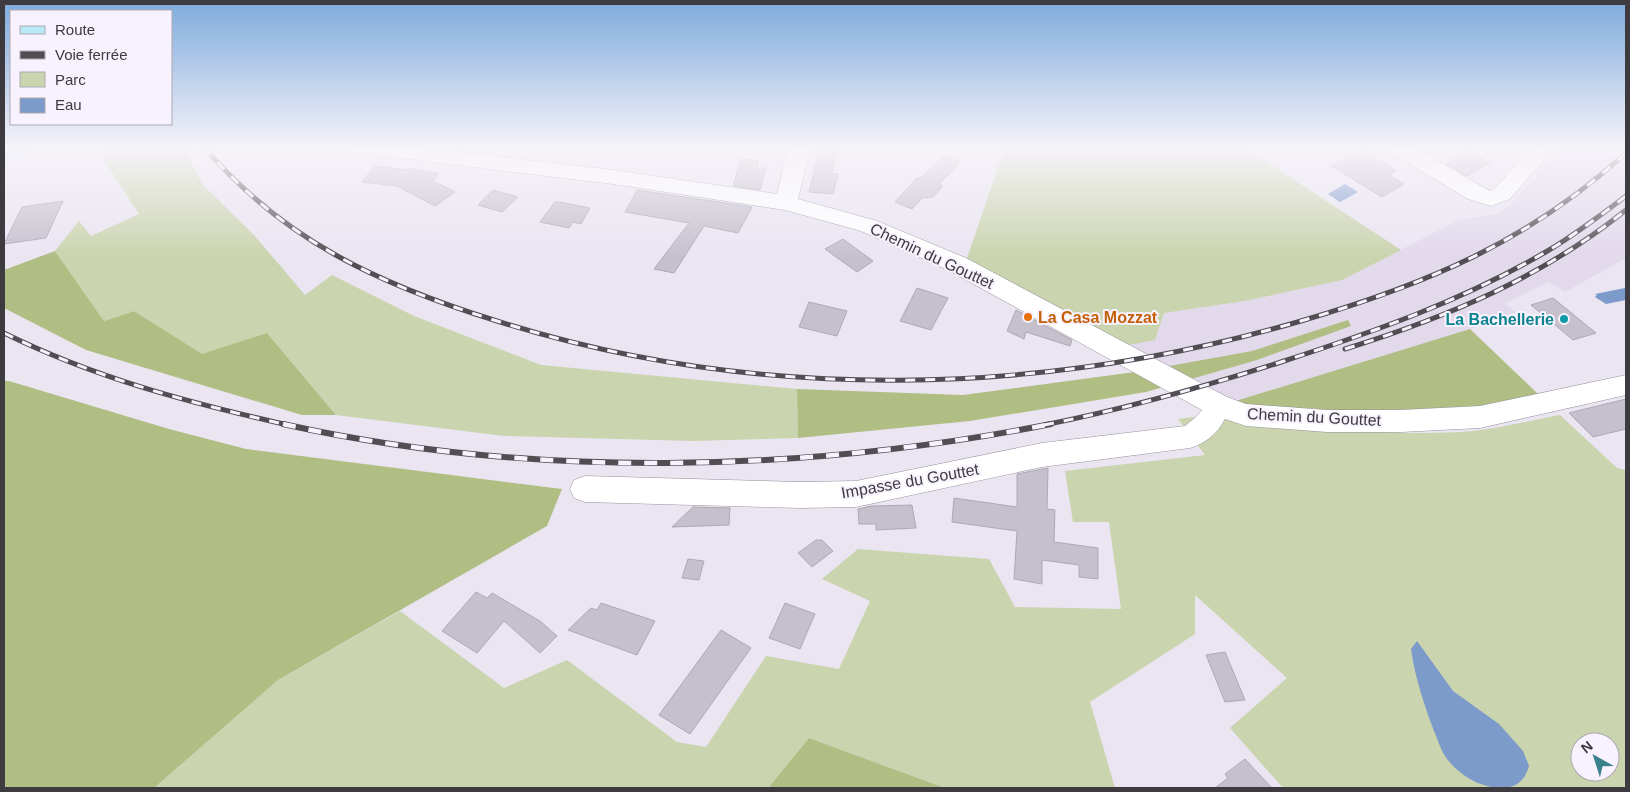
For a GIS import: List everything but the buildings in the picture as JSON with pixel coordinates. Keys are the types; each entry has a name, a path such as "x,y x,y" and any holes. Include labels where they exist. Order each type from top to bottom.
{"street":[{"name":"Chemin du Gouttet","path":"654,184 786,203 868,226 957,264 1217,405 1246,415 1327,420 1401,421 1480,417 1626,385"},
{"path":"786,203 790,184"},
{"path":"1460,184 1482,197 1491,199 1502,194 1511,184"},
{"name":"Impasse du Gouttet","path":"585,489 801,496 856,494 1042,455 1190,437 1204,430 1217,405"}],"shaded area":[{"path":"1530,184 1626,184 1626,258 1565,292 1549,282 1505,303 1516,312 1470,329 1229,403 1123,346 1164,313 1245,301 1342,280 1457,221 1500,213"}],"green space":[{"path":"119,184 202,184 254,235 305,295 332,275 414,316 541,365 797,389 798,438 693,441 504,436 336,415 267,333 203,355 134,311 104,321 55,251 79,221 91,236 139,214"},
{"path":"992,184 1300,184 1401,250 1342,280 1245,301 1164,313 1155,340 1123,346 966,261"},
{"path":"55,251 104,321 134,311 202,354 267,333 336,415 302,415 86,350 4,308 4,270"},
{"path":"1348,320 1351,326 1257,360 1146,392 970,421 798,438 797,389 963,395 1142,371 1252,351"},
{"path":"1470,329 1538,394 1478,407 1332,412 1229,403"},
{"path":"4,381 169,429 246,449 562,489 547,526 278,680 154,788 4,788"},
{"path":"1219,414 1378,432 1441,433 1484,430 1560,415 1617,468 1626,470 1626,788 1283,788 1230,728 1287,678 1195,595 1195,634 1090,702 1115,788 945,788 809,738 768,788 154,788 278,680 400,611 504,688 567,660 677,742 706,747 766,656 839,669 870,601 822,579 858,549 989,559 1015,607 1121,609 1109,522 1073,522 1065,471 1205,455 1178,419"},
{"path":"809,738 945,788 768,788"}],"water":[{"path":"1345,184 1358,192 1340,202 1328,194"},
{"path":"1625,288 1626,300 1606,304 1595,297 1597,295 1595,294"},
{"path":"1417,641 1453,691 1499,724 1523,751 1529,766 1523,779 1516,785 1507,788 1486,786 1465,776 1447,759 1434,731 1417,681 1411,649"}],"railway":[{"path":"239,184 267,209 301,234 337,256 374,275 414,292 497,321 596,348 696,366 797,377 899,380 1001,376 1102,365 1202,346 1301,321 1391,292 1474,256 1513,236 1552,212 1589,184"},
{"path":"1044,425 1134,405 1222,380 1315,351 1418,314 1485,284 1549,250 1579,231 1626,196"},
{"path":"1345,349 1457,309 1492,293 1561,256 1626,210"},
{"path":"4,333 73,363 143,388 215,408 287,425"},
{"path":"283,424 287,425"},
{"path":"287,425 377,442 472,454 569,461 667,463 764,460 861,452 957,440 1051,424"}],"place":[{"name":"La Casa Mozzat","path":"1028,317"},
{"name":"La Bachellerie","path":"1564,319"}]}
